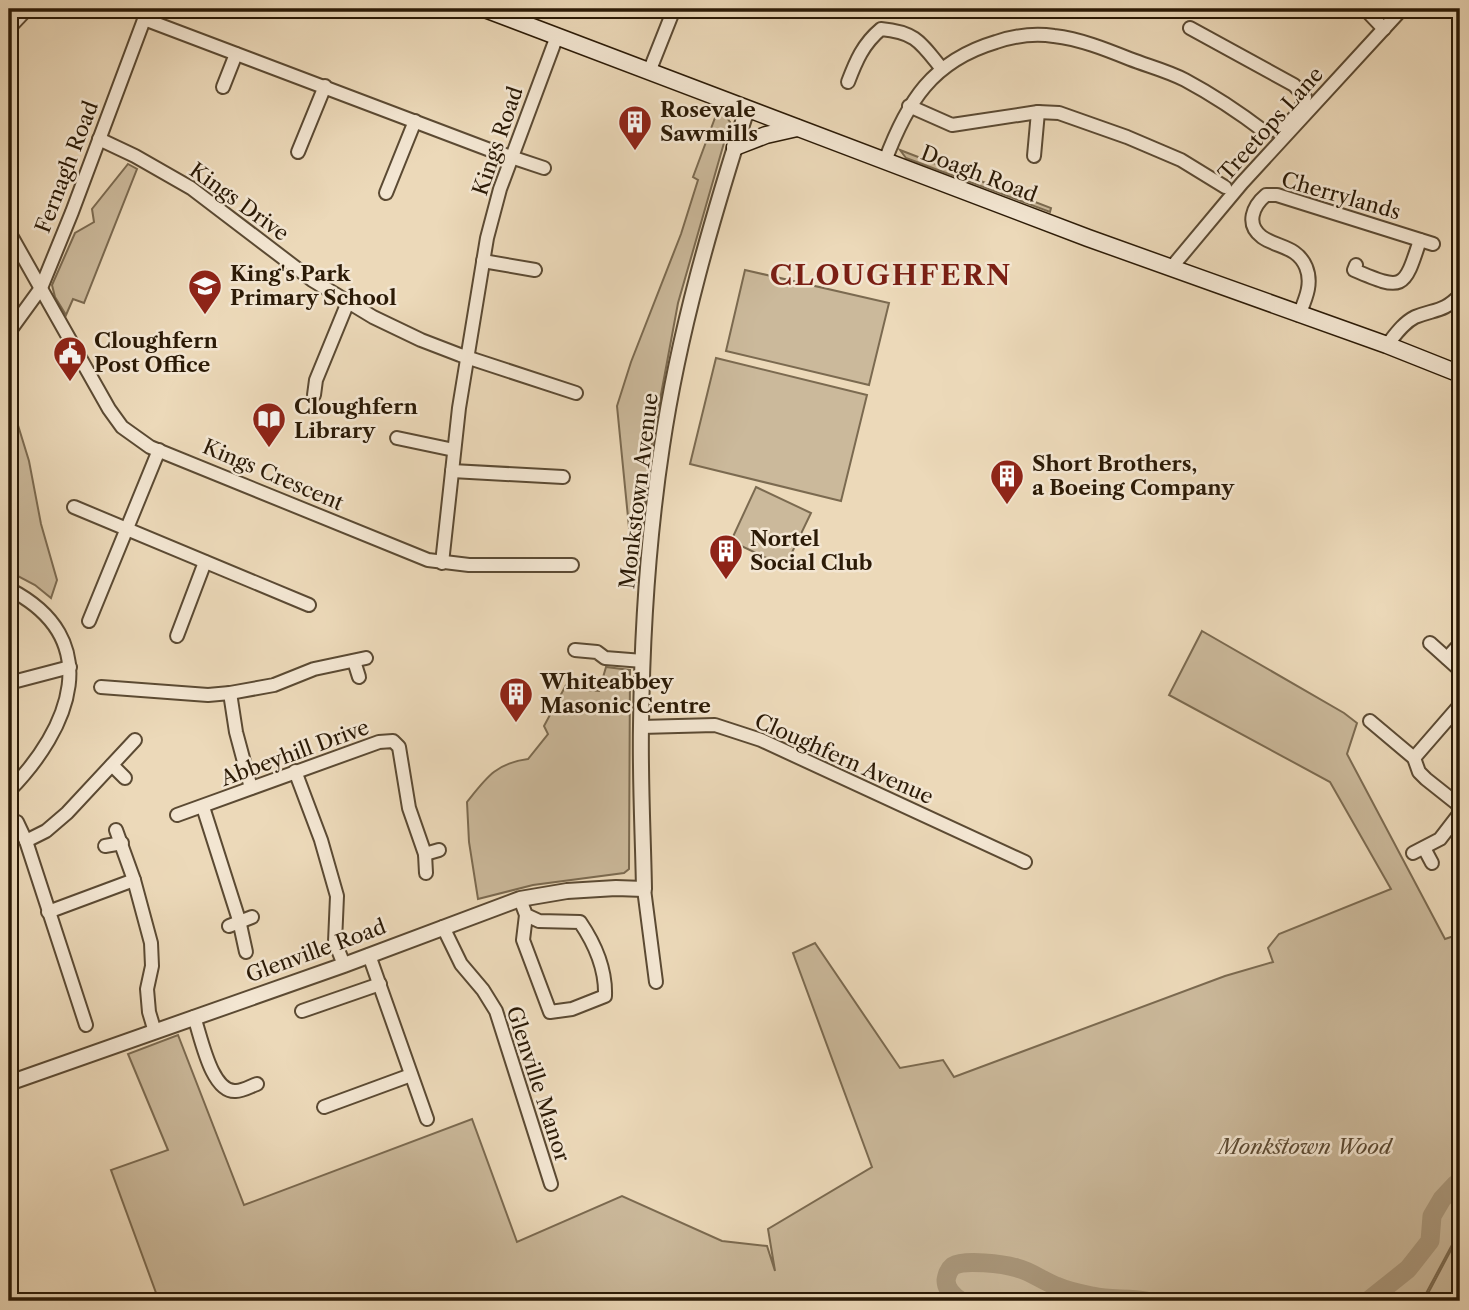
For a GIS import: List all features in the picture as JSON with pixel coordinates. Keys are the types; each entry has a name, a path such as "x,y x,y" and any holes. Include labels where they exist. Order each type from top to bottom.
{"main road":[{"name":"Doagh Road","path":"485,9 1460,374"},
{"path":"735,147 766,135 797,128"}],"street":[{"path":"9,28 27,9"},
{"path":"649,72 674,9"},
{"path":"1365,9 1384,29"},
{"name":"Treetops Lane","path":"1171,268 1242,183 1402,9"},
{"path":"146,14 236,54 544,168"},
{"name":"Fernagh Road","path":"9,332 41,288 146,14"},
{"path":"886,161 909,106 942,69 975,48 1015,36 1052,35 1099,47 1183,79 1242,114 1265,132 1284,127 1301,111 1305,97 1294,85 1190,28"},
{"path":"848,82 869,39 881,29 912,35 942,69"},
{"name":"Kings Road","path":"442,563 454,450 483,261 500,189 557,36"},
{"path":"223,87 236,54"},
{"path":"298,152 324,86"},
{"path":"909,106 952,125 1038,112 1059,113 1181,160 1225,187"},
{"name":"Monkstown Avenue","path":"644,889 640,727 651,541 662,446 680,347 705,247 747,108"},
{"path":"1034,156 1038,112"},
{"path":"386,194 415,121"},
{"name":"Kings Drive","path":"99,139 191,188 312,280 373,317 467,357"},
{"name":"Cherrylands","path":"1299,315 1309,285 1305,265 1294,252 1260,236 1251,218 1254,207 1266,195 1277,195 1427,242 1409,275 1398,283 1386,284 1354,270 1356,265"},
{"name":"Kings Crescent","path":"9,232 43,296 116,420 137,439 417,556 442,563 469,565 572,565"},
{"path":"483,261 535,270"},
{"path":"1387,345 1409,321 1449,306 1460,295"},
{"path":"314,395 316,380 348,302"},
{"path":"467,357 576,393"},
{"path":"397,438 454,450"},
{"path":"89,621 159,450"},
{"path":"452,471 563,477"},
{"path":"74,507 309,604"},
{"path":"177,636 205,562"},
{"path":"9,589 24,597 45,616 62,639 70,667 70,687 44,751 15,778 9,791"},
{"path":"1430,643 1460,670"},
{"path":"1447,659 1459,645"},
{"path":"575,650 597,652 605,657 643,660"},
{"path":"101,687 208,695 230,693 274,685 314,669 360,660 359,677"},
{"path":"9,683 70,667"},
{"path":"132,704 134,688"},
{"path":"230,693 236,732 251,788"},
{"path":"1414,758 1460,705"},
{"path":"1370,721 1414,758 1419,772 1460,806"},
{"name":"Cloughfern Avenue","path":"640,727 715,725 761,740 1025,862"},
{"path":"26,841 46,831 135,740"},
{"name":"Abbeyhill Drive","path":"177,815 379,742 393,741 399,747 409,808 425,854 426,873"},
{"path":"112,765 125,778"},
{"path":"295,771 321,840 337,896 335,942 344,965"},
{"path":"203,807 240,921 246,951"},
{"path":"1432,863 1418,851 1440,839 1460,813"},
{"path":"17,822 26,841 86,1025"},
{"path":"116,830 134,880 151,943 152,966 147,989 149,1012 155,1032"},
{"path":"105,846 122,843"},
{"path":"425,854 439,850"},
{"path":"48,912 134,880"},
{"path":"644,889 656,982"},
{"name":"Glenville Road","path":"10,1078 155,1032 520,899 567,891 644,889"},
{"path":"520,899 526,915 523,940 550,1012 572,1009 605,996 606,978 591,939 580,922 539,921 526,915"},
{"name":"Glenville Manor","path":"443,927 461,964 483,990 496,1012 551,1184"},
{"path":"369,955 427,1119"},
{"path":"302,1011 380,984"},
{"path":"194,1017 215,1080 223,1088 235,1091 257,1084"},
{"path":"324,1107 411,1075"}],"green space":[{"path":"719,107 730,122 678,303 652,443 635,588 617,406 631,362 681,234 698,180 693,177"},
{"path":"900,150 1051,208 1050,212 906,158"},
{"path":"128,164 137,169 84,303 73,299 66,315 55,297 52,285 75,233 94,222 92,209"},
{"path":"745,270 889,303 869,385 726,351"},
{"path":"716,358 867,395 841,501 690,464"},
{"path":"13,409 29,461 41,524 57,580 51,598 35,585 12,573 16,554 9,529 9,497 13,481 9,466 9,411"},
{"path":"756,487 811,513 785,567 731,541"},
{"name":"Monkstown Wood","path":"1202,631 1357,723 1347,754 1445,939 1460,934 1460,1230 1423,1299 1409,1293 1390,1301 159,1301 111,1170 168,1150 128,1054 178,1035 244,1205 472,1119 517,1242 622,1196 722,1241 767,1246 775,1271 768,1229 872,1167 793,953 815,943 900,1068 943,1060 954,1077 1225,976 1273,962 1268,948 1279,934 1391,889 1330,782 1169,695"},
{"path":"606,667 630,670 629,869 624,873 533,885 478,899 469,842 467,802 486,779 500,768 528,759 548,734 544,726 566,685 575,689 599,691"},
{"path":"1460,1233 1460,1301 1424,1301"}],"waterway":[{"path":"1368,1301 1408,1269 1430,1241 1432,1216 1442,1199 1456,1184 1460,1184"},
{"path":"961,1301 949,1290 946,1284 947,1274 958,1264 975,1263 1022,1269 1056,1286 1079,1293 1146,1301"}],"place":[{"name":"Rosevale Sawmills","path":"635,152"},
{"name":"King's Park Primary School","path":"205,316"},
{"name":"Cloughfern Post Office","path":"70,383"},
{"name":"Cloughfern Library","path":"269,449"},
{"name":"Short Brothers, a Boeing Company","path":"1007,506"},
{"name":"Nortel Social Club","path":"726,581"},
{"name":"Whiteabbey Masonic Centre","path":"516,724"}],"district":[{"name":"CLOUGHFERN","path":"891,275"}]}
